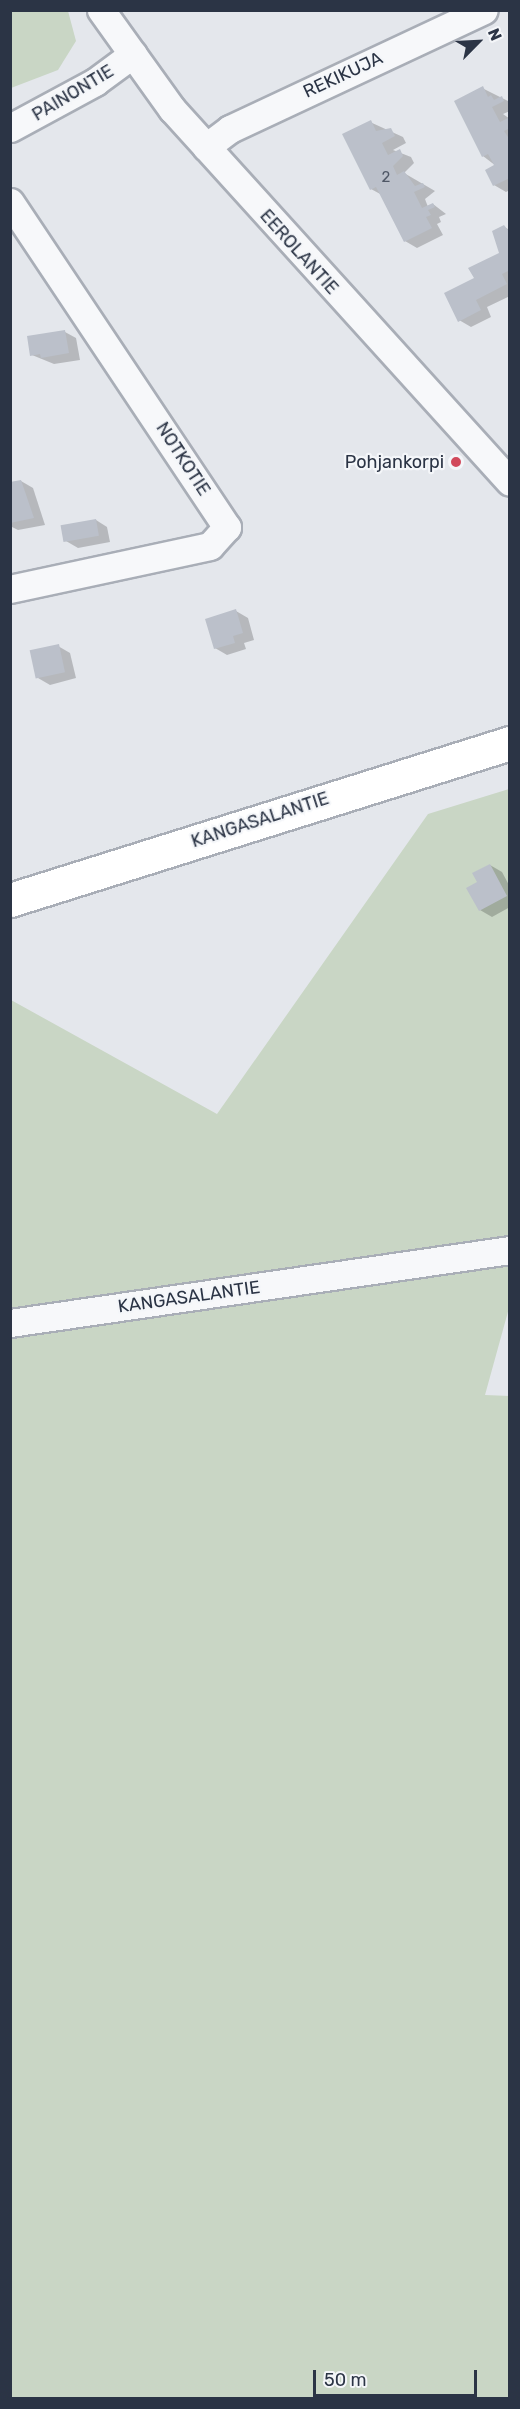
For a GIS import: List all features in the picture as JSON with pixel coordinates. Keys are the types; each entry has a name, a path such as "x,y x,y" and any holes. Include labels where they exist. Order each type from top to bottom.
{"main road":[{"name":"KANGASALANTIE","path":"10,900 460,756 510,743"}],"street":[{"name":"EEROLANTIE","path":"101,10 172,109 510,482"},
{"name":"REKIKUJA","path":"206,147 230,129 484,10"},
{"name":"PAINONTIE","path":"10,128 95,82 133,54"},
{"name":"NOTKOTIE","path":"10,202 227,526 210,546 10,589"},
{"name":"KANGASALANTIE","path":"10,1323 510,1250"}],"green space":[{"path":"11,10 68,11 76,41 58,70 11,88"},
{"path":"509,789 509,1245 11,1325 11,1000 217,1114 428,814"},
{"path":"509,1250 509,1308 485,1395 510,1396 509,2398 11,2398 10,1329"}],"building":[{"path":"483,86 488,97 491,95 494,100 502,96 504,101 492,107 500,122 510,117 508,129 504,131 510,140 510,178 493,186 485,170 494,165 488,154 482,157 454,101"},
{"path":"371,120 376,131 391,128 395,136 382,143 388,155 400,149 403,156 393,166 397,175 404,171 415,186 423,183 425,187 414,192 422,208 433,203 435,207 428,210 431,215 426,217 432,228 404,242 376,187 370,190 342,134"},
{"path":"504,225 510,233 510,270 502,274 507,284 476,300 481,310 458,322 444,293 474,278 468,268 499,253 492,231"},
{"path":"65,330 69,353 41,358 40,354 30,356 27,336"},
{"path":"21,480 34,518 10,523 10,482"},
{"path":"96,519 99,536 63,542 61,525"},
{"path":"236,609 243,633 233,636 235,643 214,649 205,619"},
{"path":"59,644 65,672 36,679 30,650"},
{"path":"490,864 507,896 479,911 466,888 477,882 472,873"}],"place":[{"name":"Pohjankorpi","path":"456,462"}]}
